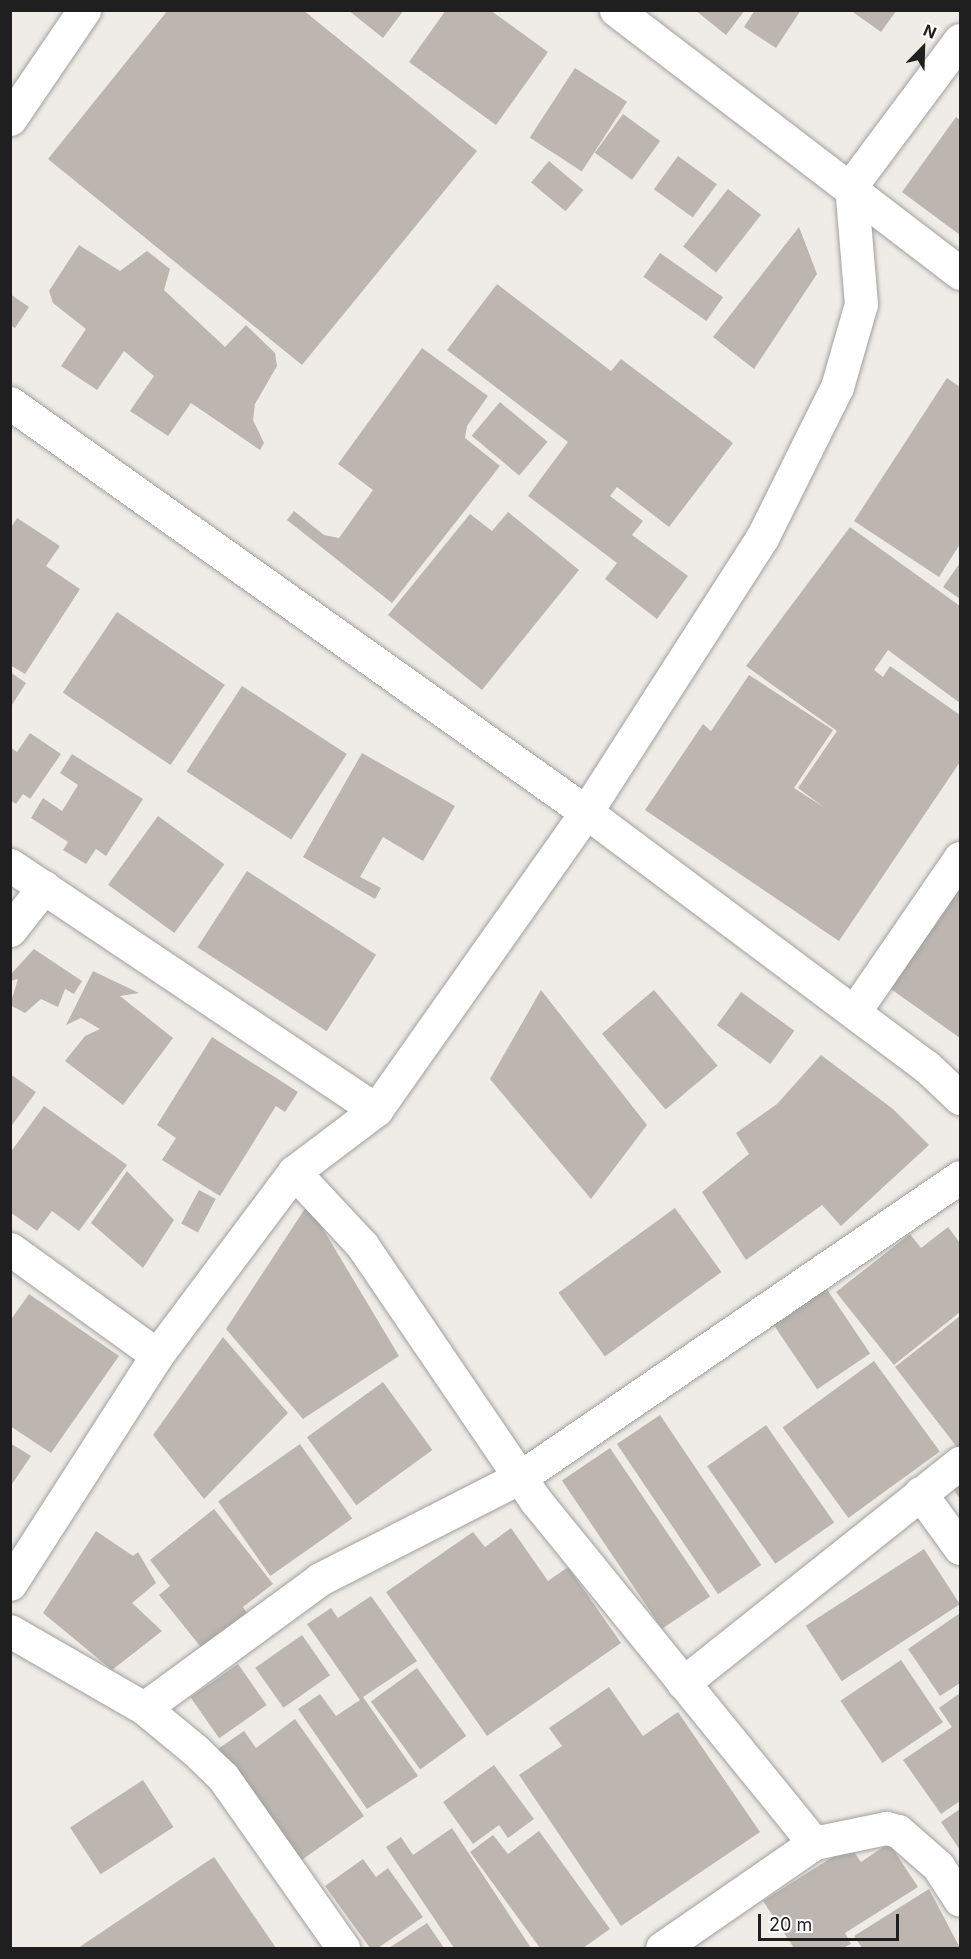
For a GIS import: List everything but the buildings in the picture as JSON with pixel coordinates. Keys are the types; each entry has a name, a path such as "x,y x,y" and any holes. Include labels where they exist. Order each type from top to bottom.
{"street":[{"path":"10,119 84,10"},
{"path":"616,10 851,186 960,273"},
{"path":"10,1584 157,1355 294,1172 376,1110 586,812 762,538 837,387 861,304 851,186 960,40"},
{"path":"10,403 586,812 854,1012 960,1098"},
{"path":"854,1012 960,858"},
{"path":"10,865 376,1110"},
{"path":"10,930 44,887"},
{"path":"294,1172 362,1245 522,1476 683,1683 814,1843"},
{"path":"144,1708 320,1579 522,1476 960,1177"},
{"path":"10,1249 157,1355"},
{"path":"683,1683 960,1463"},
{"path":"920,1493 960,1548"},
{"path":"10,1631 144,1708 223,1777 343,1948"},
{"path":"662,1948 814,1843 886,1828 898,1831 938,1866 960,1900"}]}
